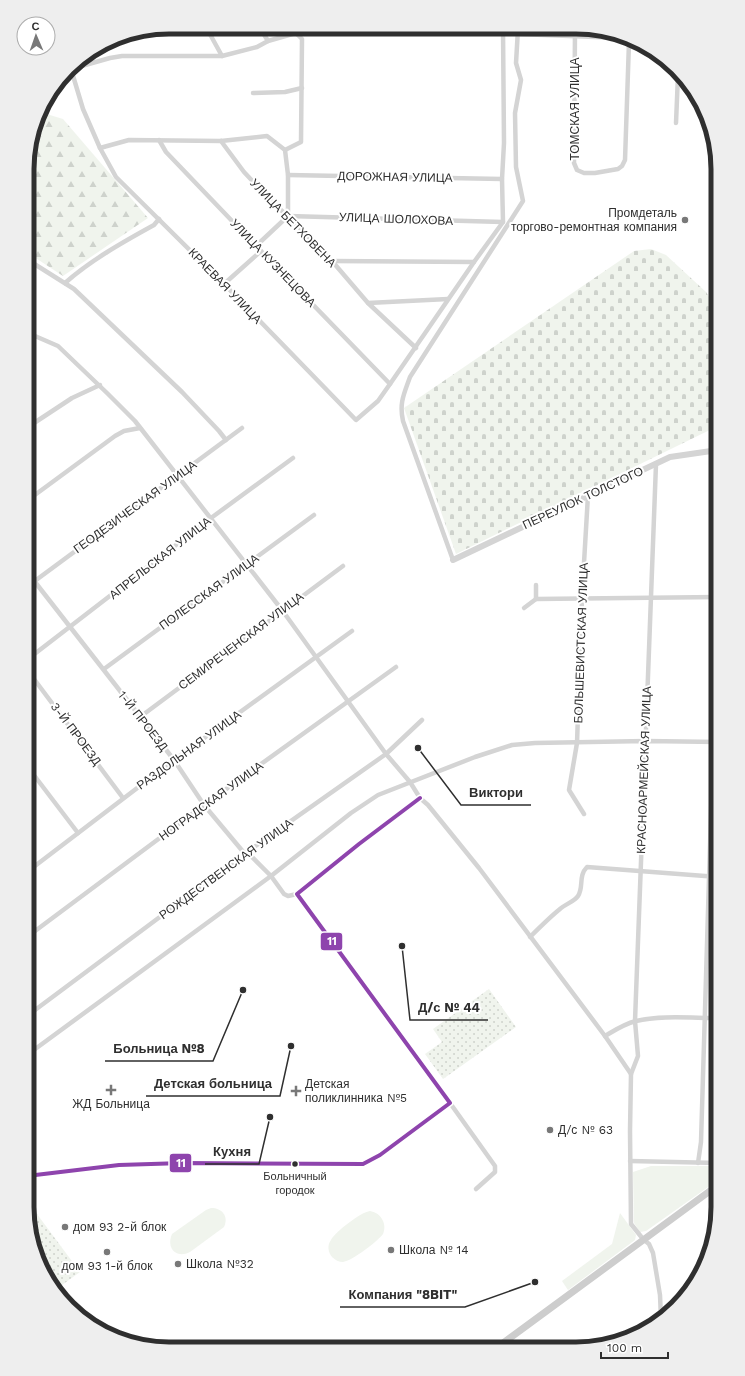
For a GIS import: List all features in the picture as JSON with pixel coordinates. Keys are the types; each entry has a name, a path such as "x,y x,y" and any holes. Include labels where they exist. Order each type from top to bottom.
{"main road":[{"path":"504,1342 711,1190"}],"street":[{"path":"210,34 222,56"},
{"path":"264,34 268,41"},
{"path":"83,65 122,56 222,56 257,47 268,41 292,34"},
{"path":"285,150 301,142 302,39 297,34"},
{"path":"390,384 474,262 504,222 502,179 504,143 503,34"},
{"path":"453,560 403,421 401,410 402,398 410,377 523,201 516,168 515,113 521,80 516,63 518,34"},
{"path":"541,34 605,38"},
{"name":"ТОМСКАЯ УЛИЦА","path":"575,37 574,162 577,170 584,173 595,173 618,169 622,166 625,160 629,45"},
{"name":"КРАЕВАЯ УЛИЦА","path":"73,75 83,109 100,148 116,177 224,284 356,420 378,401 390,384"},
{"path":"676,123 678,81"},
{"path":"253,92 284,92 302,88"},
{"path":"100,148 129,140 221,141 267,136 285,150 288,175 288,216 256,246"},
{"name":"УЛИЦА КУЗНЕЦОВА","path":"159,140 166,152 390,384"},
{"name":"УЛИЦА БЕТХОВЕНА","path":"221,141 244,172 275,205 288,216 332,262 368,303 416,348"},
{"name":"ДОРОЖНАЯ УЛИЦА","path":"288,175 502,179"},
{"name":"УЛИЦА ШОЛОХОВА","path":"288,216 504,222"},
{"path":"66,283 77,273 154,225 159,219"},
{"path":"224,284 261,251"},
{"path":"332,262 474,262"},
{"path":"34,264 74,289 182,392 226,440"},
{"path":"368,303 448,299"},
{"path":"34,336 58,346 125,410 178,475 282,610 386,754 410,782 420,798 428,805 462,846 605,1036 631,1074"},
{"path":"34,423 72,398 100,386"},
{"path":"34,496 115,436 124,431 140,428"},
{"name":"ГЕОДЕЗИЧЕСКАЯ УЛИЦА","path":"34,582 242,428"},
{"name":"ПЕРЕУЛОК ТОЛСТОГО","path":"453,560 670,457 711,451"},
{"name":"АПРЕЛЬСКАЯ УЛИЦА","path":"34,655 211,518 293,458"},
{"name":"КРАСНОАРМЕЙСКАЯ УЛИЦА","path":"656,464 635,1021 638,1056 631,1074 630,1161 631,1224 649,1244 655,1262 660,1294 661,1312"},
{"name":"БОЛЬШЕВИСТСКАЯ УЛИЦА","path":"584,814 569,790 577,743 582,597 588,495"},
{"name":"ПОЛЕССКАЯ УЛИЦА","path":"104,669 314,515"},
{"name":"СЕМИРЕЧЕНСКАЯ УЛИЦА","path":"140,717 343,566"},
{"name":"1-Й ПРОЕЗД","path":"34,582 104,669 174,760 204,805 246,853 271,876 286,896 296,894"},
{"path":"536,585 536,598"},
{"path":"524,608 536,598 711,596"},
{"name":"РАЗДОЛЬНАЯ УЛИЦА","path":"34,867 174,760 352,631"},
{"name":"НОГРАДСКАЯ УЛИЦА","path":"34,932 204,805 348,700 396,667"},
{"name":"3-Й ПРОЕЗД","path":"34,679 124,798"},
{"name":"РОЖДЕСТВЕНСКАЯ УЛИЦА","path":"34,1011 246,853 386,754 422,720"},
{"path":"34,1050 271,876 351,813 378,795 494,750 512,746 646,741 711,742"},
{"path":"34,779 78,833"},
{"path":"420,798 371,834 296,894 495,1166 495,1172 476,1189"},
{"path":"698,1163 701,1142 711,832"},
{"path":"530,936 559,910 577,898 580,892 581,878 587,868 709,877"},
{"path":"605,1036 619,1027 635,1021 650,1018 711,1018"},
{"path":"34,1175 102,1167 148,1164 363,1164 380,1155 450,1103"},
{"path":"630,1161 711,1163"}],"green space":[{"path":"46,114 63,119 148,218 63,276 34,257 35,152 41,126"},
{"path":"651,249 666,255 706,292 711,300 711,429 456,554 404,408 634,251"},
{"path":"489,989 516,1027 443,1079 425,1054 442,1042 433,1029"},
{"path":"651,1166 711,1166 711,1185 646,1231 640,1232 634,1223 633,1172"},
{"path":"211,1208 218,1209 224,1213 226,1219 224,1227 190,1252 180,1254 174,1251 170,1244 172,1234"},
{"path":"34,1210 80,1272 60,1286 52,1274 41,1250 35,1224"},
{"path":"370,1211 380,1216 382,1219 384,1223 383,1234 371,1246 347,1261 343,1262 334,1259 328,1248 333,1236 355,1219"},
{"path":"620,1213 636,1235 635,1240 568,1290 562,1281 612,1244"}],"transit line":[{"name":"11","path":"34,1175 119,1165 183,1163 363,1164 380,1155 450,1103 297,894 359,844 420,798"}],"place":[{"name":"Промдеталь торгово-ремонтная компания","path":"685,220"},
{"name":"Виктори","path":"418,748"},
{"name":"Д/с № 44","path":"402,946"},
{"name":"Больница №8","path":"243,990"},
{"name":"Детская больница","path":"291,1046"},
{"name":"ЖД Больница","path":"111,1090"},
{"name":"Детская поликлинника №5","path":"296,1091"},
{"name":"Кухня","path":"270,1117"},
{"name":"Д/с № 63","path":"550,1130"},
{"name":"Больничный городок","path":"295,1164"},
{"name":"дом 93 2-й блок","path":"65,1227"},
{"name":"Школа № 14","path":"391,1250"},
{"name":"дом 93 1-й блок","path":"107,1252"},
{"name":"Школа №32","path":"178,1264"},
{"name":"Компания \"8BIT\"","path":"535,1282"}]}
